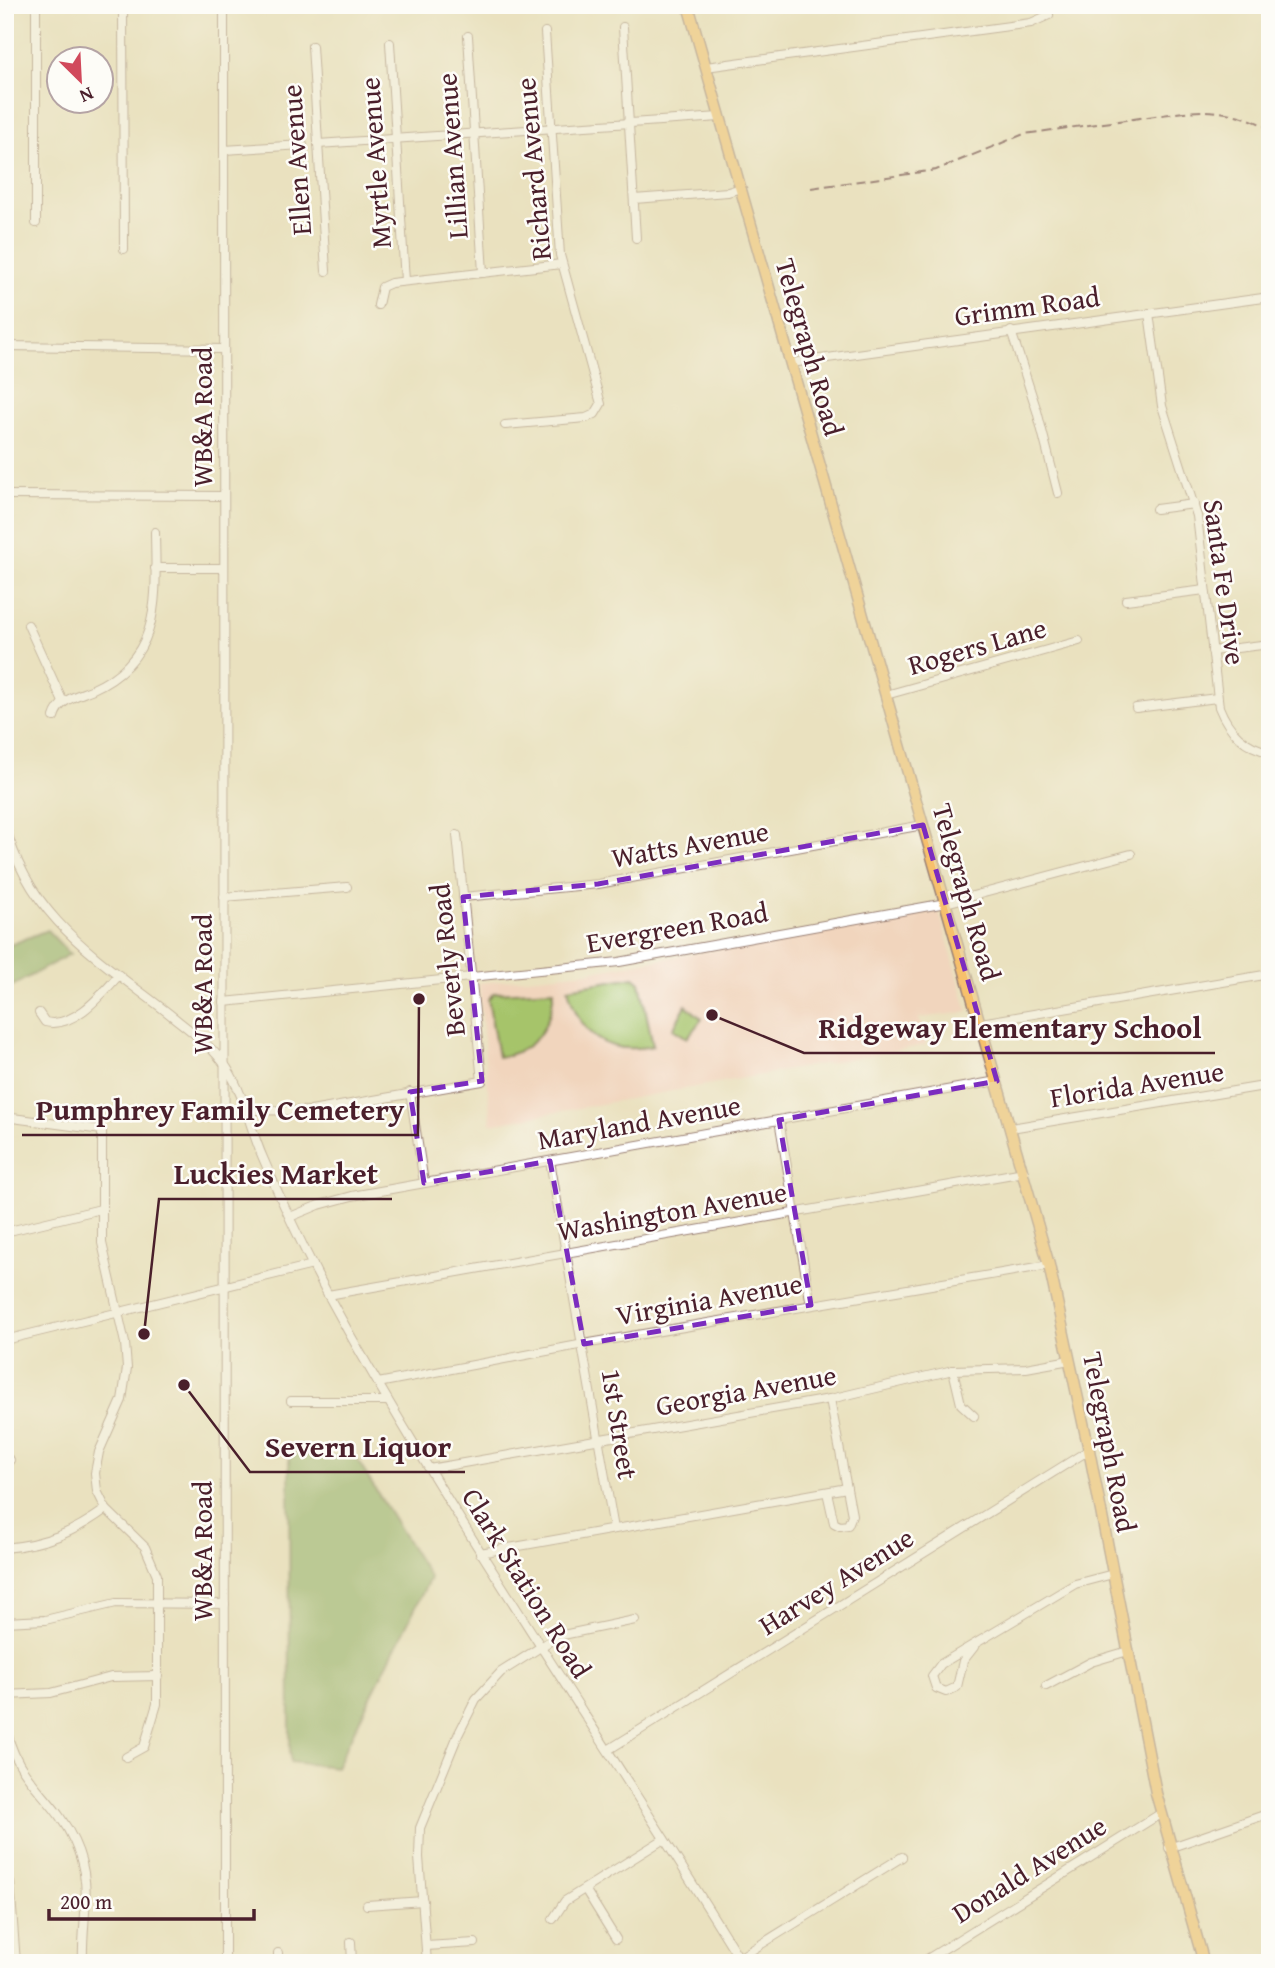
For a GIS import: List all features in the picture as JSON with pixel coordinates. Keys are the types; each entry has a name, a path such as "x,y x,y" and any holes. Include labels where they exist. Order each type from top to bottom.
{"main road":[{"name":"Telegraph Road","path":"688,5 1049,1265 1089,1450 1160,1814 1204,1963"}],"street":[{"path":"36,5 36,223"},
{"path":"123,5 124,249"},
{"name":"WB&A Road","path":"224,5 225,1963"},
{"path":"706,67 1031,23 1049,15"},
{"path":"622,27 636,238"},
{"name":"Richard Avenue","path":"505,425 581,419 595,414 600,407 600,396 562,264 545,32"},
{"name":"Lillian Avenue","path":"468,36 482,273"},
{"name":"Myrtle Avenue","path":"390,43 405,281"},
{"name":"Ellen Avenue","path":"312,46 326,271"},
{"path":"318,144 720,117"},
{"path":"224,150 303,145"},
{"path":"635,199 741,188"},
{"path":"378,306 382,287 405,281 562,264"},
{"name":"Grimm Road","path":"791,363 1270,297"},
{"name":"Santa Fe Drive","path":"1149,313 1162,406 1194,504 1217,698 1231,730 1254,748 1270,752"},
{"path":"1011,331 1037,411 1058,493"},
{"path":"5,346 224,349"},
{"path":"5,495 224,496"},
{"path":"1156,509 1194,504"},
{"path":"54,717 57,706 97,687 124,670 137,656 149,635 154,614 155,532"},
{"path":"155,568 224,568"},
{"path":"1126,600 1205,590"},
{"path":"28,625 63,702"},
{"name":"Rogers Lane","path":"886,695 1079,641"},
{"path":"1212,651 1270,644"},
{"path":"1136,708 1217,698"},
{"path":"5,824 23,874 46,911 67,934 185,1027 224,1064"},
{"name":"Watts Avenue","path":"463,897 598,884 923,825"},
{"name":"Beverly Road","path":"410,1092 482,1081 457,835"},
{"name":"Evergreen Road","path":"224,1002 619,962 946,903 1131,854"},
{"path":"224,897 346,887"},
{"path":"39,1013 45,1022 61,1021 93,1004 119,975"},
{"path":"981,1023 1270,975"},
{"name":"Clark Station Road","path":"224,1064 258,1147 313,1265 388,1401 480,1553 741,1961"},
{"name":"Maryland Avenue","path":"290,1217 333,1201 424,1183 998,1080"},
{"name":"Florida Avenue","path":"1011,1128 1270,1085"},
{"path":"245,1110 298,1112 410,1092 424,1183"},
{"path":"5,1117 102,1130 102,1243 127,1355 126,1378 118,1410 99,1452 94,1473 97,1491 106,1509 150,1557 157,1575 157,1704 144,1747 126,1757"},
{"path":"779,1120 811,1305"},
{"name":"1st Street","path":"550,1161 568,1252 614,1529"},
{"name":"Washington Avenue","path":"328,1295 1024,1172"},
{"path":"5,1232 101,1209"},
{"path":"5,1340 313,1265"},
{"name":"Virginia Avenue","path":"378,1383 584,1344 1049,1265"},
{"name":"Georgia Avenue","path":"429,1469 830,1399 953,1370 1026,1368 1070,1360"},
{"path":"953,1370 961,1404 974,1416"},
{"path":"827,1492 834,1523 844,1527 850,1522 852,1515 830,1399"},
{"path":"291,1402 388,1401"},
{"name":"Harvey Avenue","path":"608,1750 1089,1450"},
{"path":"480,1553 847,1488"},
{"path":"5,1548 55,1540 80,1528 106,1509"},
{"path":"974,1647 963,1661 957,1687 946,1692 936,1688 932,1676 936,1668 1075,1584 1113,1574"},
{"path":"5,1622 45,1620 116,1603 225,1604"},
{"path":"427,1963 419,1857 422,1821 466,1715 486,1686 565,1633 635,1620"},
{"path":"1046,1686 1091,1662 1128,1651"},
{"path":"5,1695 51,1693 111,1677 158,1676"},
{"path":"5,1721 10,1744 21,1770 64,1822 80,1855 87,1907 83,1963"},
{"path":"1169,1847 1270,1812"},
{"name":"Donald Avenue","path":"921,1963 1160,1814"},
{"path":"553,1919 565,1901 664,1839"},
{"path":"741,1961 902,1857"},
{"path":"10,1882 10,1942 16,1963"},
{"path":"585,1889 616,1939"},
{"path":"368,1905 423,1900"},
{"path":"351,1942 352,1963"},
{"path":"426,1947 475,1943"},
{"path":"278,1953 278,1963"}],"highlighted area":[{"path":"923,825 997,1081 779,1120 811,1305 584,1344 550,1161 424,1183 410,1092 482,1081 463,897 598,884"}],"shaded area":[{"path":"939,911 968,1012 919,1018 926,1045 491,1124 479,983 587,972"}],"green space":[{"path":"47,930 70,954 5,990 5,947"},
{"path":"634,977 640,982 653,1046 621,1048 607,1044 596,1038 579,1018 568,988"},
{"path":"554,990 549,1015 539,1035 522,1049 498,1057 488,999 494,993"},
{"path":"686,1005 702,1019 687,1038 673,1029"},
{"path":"289,1452 356,1458 430,1578 336,1767 290,1762"}],"railway":[{"path":"811,188 936,170 1024,134 1184,112 1228,113 1270,129"}],"place":[{"name":"Pumphrey Family Cemetery","path":"419,999"},
{"name":"Ridgeway Elementary School","path":"712,1015"},
{"name":"Luckies Market","path":"144,1334"},
{"name":"Severn Liquor","path":"184,1385"}]}
